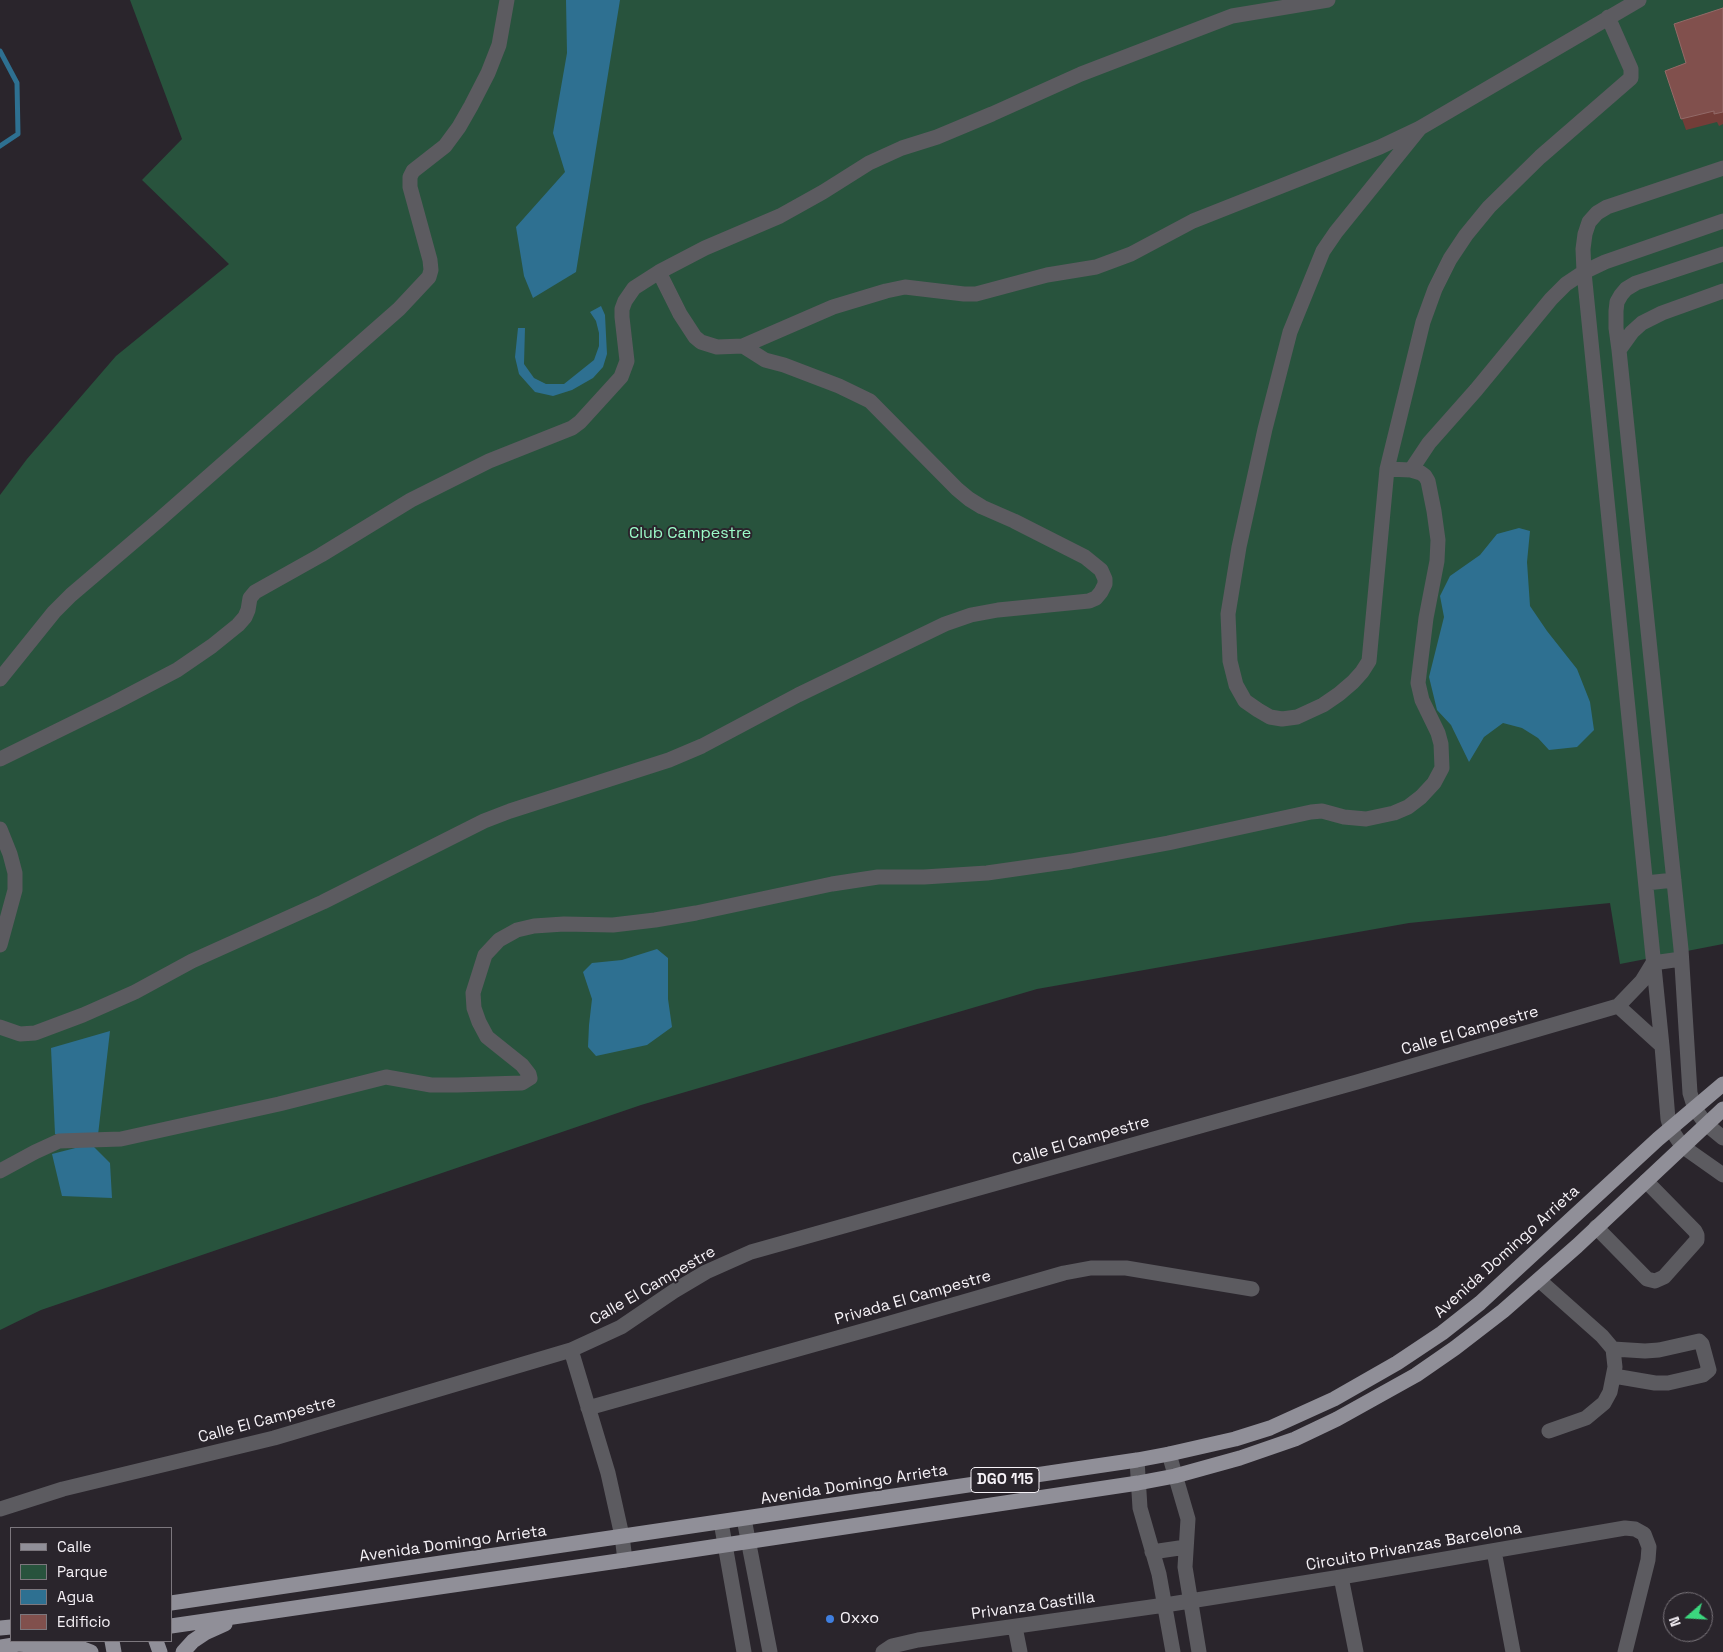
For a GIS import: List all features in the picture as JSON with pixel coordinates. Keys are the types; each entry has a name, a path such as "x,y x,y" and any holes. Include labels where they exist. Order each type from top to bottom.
{"main road":[{"name":"Avenida Domingo Arrieta","path":"172,1603 1137,1460 1235,1439 1298,1416 1334,1399 1404,1358 1442,1333 1480,1303 1723,1084"},
{"name":"DGO 115","path":"172,1626 625,1560 1138,1482 1175,1476 1240,1458 1295,1439 1337,1419 1416,1375 1455,1348 1539,1280 1723,1109"},
{"path":"183,1652 193,1641 205,1633 246,1616"},
{"path":"0,1647 37,1642"},
{"path":"16,1644 83,1648 91,1652"}],"street":[{"path":"0,679 54,612 71,595 392,316 429,277 431,270 430,260 410,187 410,177 414,171 445,146 471,106 488,73 499,44 507,0"},
{"path":"0,760 177,670 238,625 245,617 250,598 254,592 322,555 411,500 489,461 572,428 580,422 621,377 627,361 622,309 634,288 659,272 705,248 780,216 869,163 902,148 937,137 992,114 1080,74 1220,20 1247,13 1328,0"},
{"path":"659,272 680,314 695,337 710,346 717,347 743,346 833,307 886,291 905,287 976,294 1017,282 1096,267 1115,261 1193,221 1420,128 1639,0"},
{"path":"1420,128 1336,232 1323,251 1290,332 1265,429 1237,555 1228,614 1230,661 1236,685 1246,701 1270,716 1282,719 1297,717 1311,712 1339,694 1362,672 1368,660 1387,469 1423,322 1435,289 1450,258 1490,207 1533,163 1630,78 1631,69 1608,17"},
{"path":"1723,168 1619,202 1597,213 1589,222 1583,249 1662,1046 1666,1106 1671,1129 1682,1146 1723,1176"},
{"path":"1411,470 1429,443 1476,390 1551,299 1566,284 1584,272 1632,251 1723,222"},
{"path":"1723,254 1636,283 1620,294 1616,311 1674,880 1690,1093 1694,1109 1706,1124 1723,1138"},
{"path":"1619,350 1632,332 1642,323 1662,313 1723,291"},
{"path":"0,1027 20,1034 35,1033 83,1015 135,992 192,961 332,897 484,821 669,760 702,746 798,695 945,624 998,610 1088,602 1096,598 1101,592 1106,579 1101,570 1085,557 969,499 870,401 839,386 784,365 765,360 743,346"},
{"path":"0,1172 59,1141 121,1139 279,1104 386,1077 432,1085 457,1086 522,1083 530,1078 530,1074 522,1065 487,1037 474,1008 473,993 485,955 499,940 517,930 534,926 564,924 613,925 655,920 832,884 878,877 924,877 987,873 1071,861 1168,843 1311,812 1322,811 1350,818 1366,819 1394,813 1408,806 1421,797 1434,783 1442,768 1438,733 1422,700 1418,683 1426,618 1438,556 1437,527 1428,481 1421,473 1411,470 1387,469"},
{"path":"0,829 15,873 16,890 0,948"},
{"path":"1646,883 1674,880"},
{"path":"1653,963 1681,959"},
{"name":"Calle El Campestre","path":"0,1509 63,1489 283,1436 570,1350 621,1327 706,1272 751,1252 1358,1082 1618,1006 1642,981 1653,963"},
{"path":"1618,1006 1662,1046"},
{"path":"1596,1227 1647,1279 1655,1281 1664,1277 1697,1240 1697,1235 1646,1181"},
{"name":"Privada El Campestre","path":"588,1408 1064,1272 1091,1268 1126,1268 1252,1289"},
{"path":"1539,1280 1602,1336 1613,1349 1615,1367 1610,1392 1604,1404 1586,1418 1549,1431"},
{"path":"1613,1349 1660,1350 1698,1340 1702,1344 1709,1370 1708,1373 1681,1382 1668,1383 1655,1383 1614,1376"},
{"path":"570,1350 608,1473 622,1536 625,1560"},
{"path":"1169,1454 1188,1519 1185,1567 1198,1652"},
{"path":"1137,1460 1140,1508 1165,1605 1173,1652"},
{"path":"744,1519 770,1652"},
{"path":"721,1522 744,1652"},
{"name":"Circuito Privanzas Barcelona","path":"1190,1601 1494,1551 1613,1529 1635,1529 1644,1534 1649,1547 1648,1560 1625,1652"},
{"path":"1152,1552 1186,1547"},
{"path":"1494,1551 1513,1652"},
{"path":"1341,1577 1356,1652"},
{"name":"Privanza Castilla","path":"883,1652 892,1646 918,1640 1190,1601"},
{"path":"1015,1626 1020,1652"}],"green space":[{"name":"Club Campestre","path":"130,0 1723,0 1723,944 1620,964 1610,903 1409,923 1037,989 641,1105 41,1310 0,1330 0,495 27,459 116,356 229,264 142,180 182,139"}],"water":[{"path":"566,0 620,0 576,272 533,298 524,276 516,227 565,172 553,133 567,53"},
{"path":"601,306 605,315 607,354 603,367 593,378 572,390 553,396 535,392 519,374 515,357 518,328 525,328 524,364 534,378 546,384 564,384 594,360 599,346 599,333 596,321 590,312"},
{"path":"1519,528 1530,531 1527,562 1530,606 1577,669 1590,702 1594,730 1577,747 1549,750 1538,738 1522,728 1503,723 1484,737 1469,762 1451,725 1437,710 1429,677 1444,617 1440,596 1450,576 1480,555 1497,534"},
{"path":"657,949 668,958 668,999 672,1027 647,1045 596,1056 588,1047 592,999 583,972 592,963 622,960"},
{"path":"110,1031 98,1135 55,1134 51,1048"},
{"path":"91,1144 110,1163 112,1198 62,1196 52,1154"}],"building":[{"path":"1723,8 1723,112 1714,114 1714,111 1681,119 1665,71 1686,63 1674,24"}],"waterway":[{"path":"0,51 17,83 18,134 0,146"}],"place":[{"name":"Oxxo","path":"830,1619"}]}
